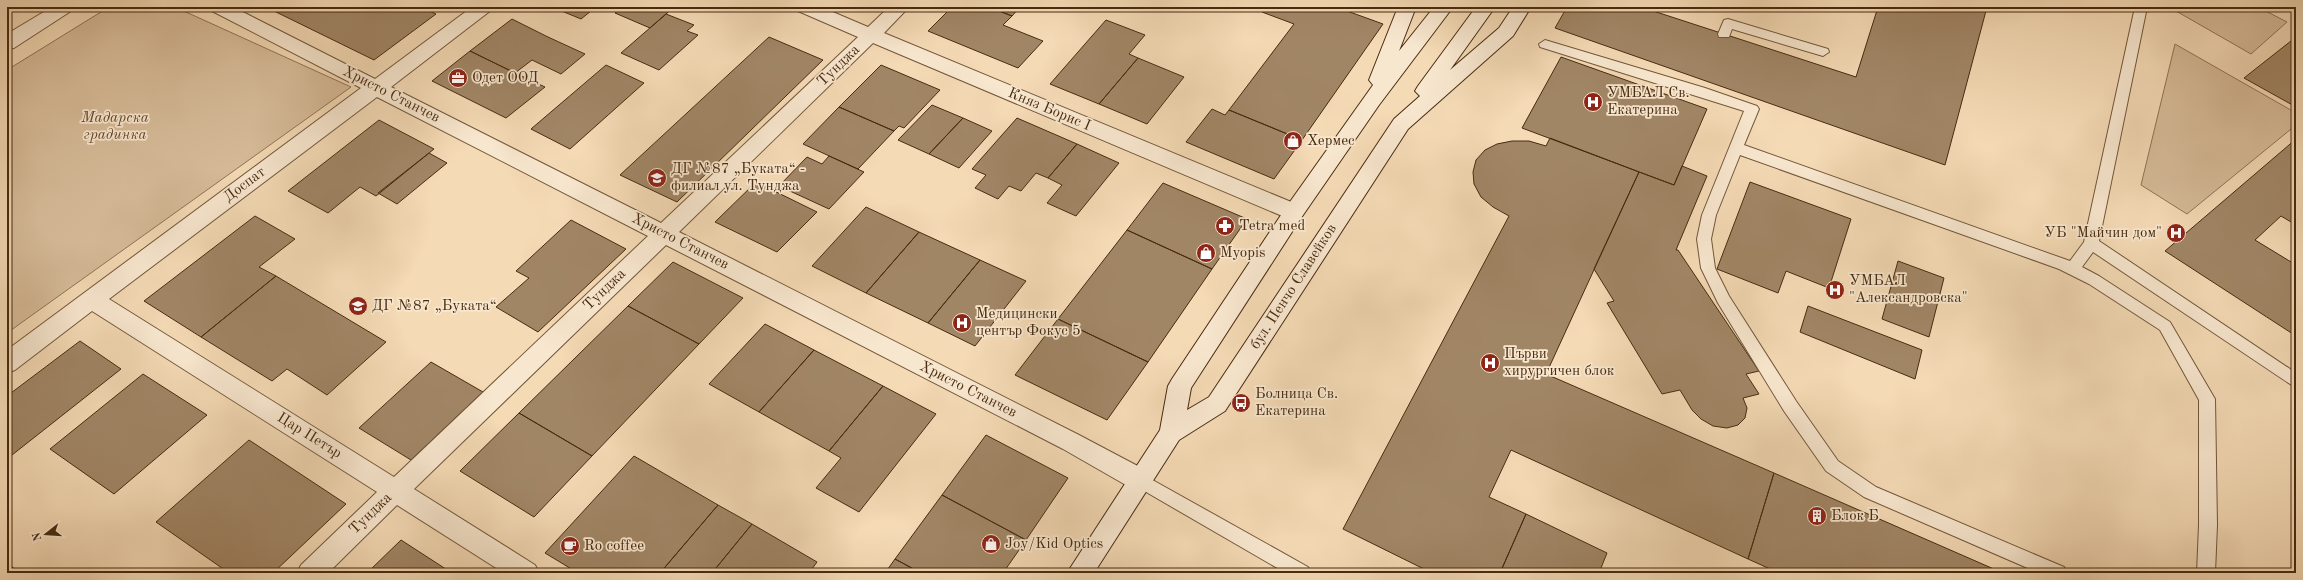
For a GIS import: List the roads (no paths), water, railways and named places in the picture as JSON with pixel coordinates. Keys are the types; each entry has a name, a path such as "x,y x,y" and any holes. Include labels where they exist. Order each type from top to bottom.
{"street":[{"path":"7,43 65,7"},
{"name":"Христо Станчев","path":"218,7 664,234 1140,480"},
{"name":"Доспат","path":"7,363 484,7"},
{"name":"Княз Борис I","path":"804,7 1294,212"},
{"name":"Тунджа","path":"310,573 900,7"},
{"name":"бул. Пенчо Славейков","path":"1080,573 1171,433 1180,386 1294,212 1372,100 1444,7"},
{"name":"бул. Пенчо Славейков","path":"1171,433 1217,404 1401,124 1486,7"},
{"name":"бул. Пенчо Славейков","path":"1401,124 1506,32 1522,7"},
{"name":"бул. Пенчо Славейков","path":"1372,100 1403,8"},
{"name":"Цар Петър","path":"92,300 526,573"}],"lane":[{"path":"2073,269 2091,243 2141,7"},
{"path":"1724,34 1728,23 1823,52"},
{"path":"1545,44 1702,86 1752,109 1709,215 1704,239 1708,268 1723,298 1832,466 1870,492 2058,573"},
{"path":"1737,148 2073,269 2164,326 2207,399 2208,525 2206,573"},
{"path":"2091,243 2296,381"},
{"path":"1140,480 1302,573"}],"place":[{"name":"Одет ООД","path":"458,78"},
{"name":"УМБАЛ Св. Екатерина","path":"1593,102"},
{"name":"Хермес","path":"1293,141"},
{"name":"ДГ №87 „Буката“ - филиал ул. Тунджа","path":"657,178"},
{"name":"Tetra med","path":"1225,226"},
{"name":"УБ \"Майчин дом\"","path":"2176,233"},
{"name":"Myopis","path":"1206,253"},
{"name":"УМБАЛ \"Александровска\"","path":"1835,290"},
{"name":"ДГ №87 „Буката“","path":"358,306"},
{"name":"Медицински център Фокус 5","path":"962,323"},
{"name":"Първи хирургичен блок","path":"1490,363"},
{"name":"Болница Св. Екатерина","path":"1241,403"},
{"name":"Блок Б","path":"1817,516"},
{"name":"Joy/Kid Optics","path":"991,544"},
{"name":"Ro coffee","path":"570,546"}],"park label":[{"name":"Мадарска градинка","path":"115,126"}]}
